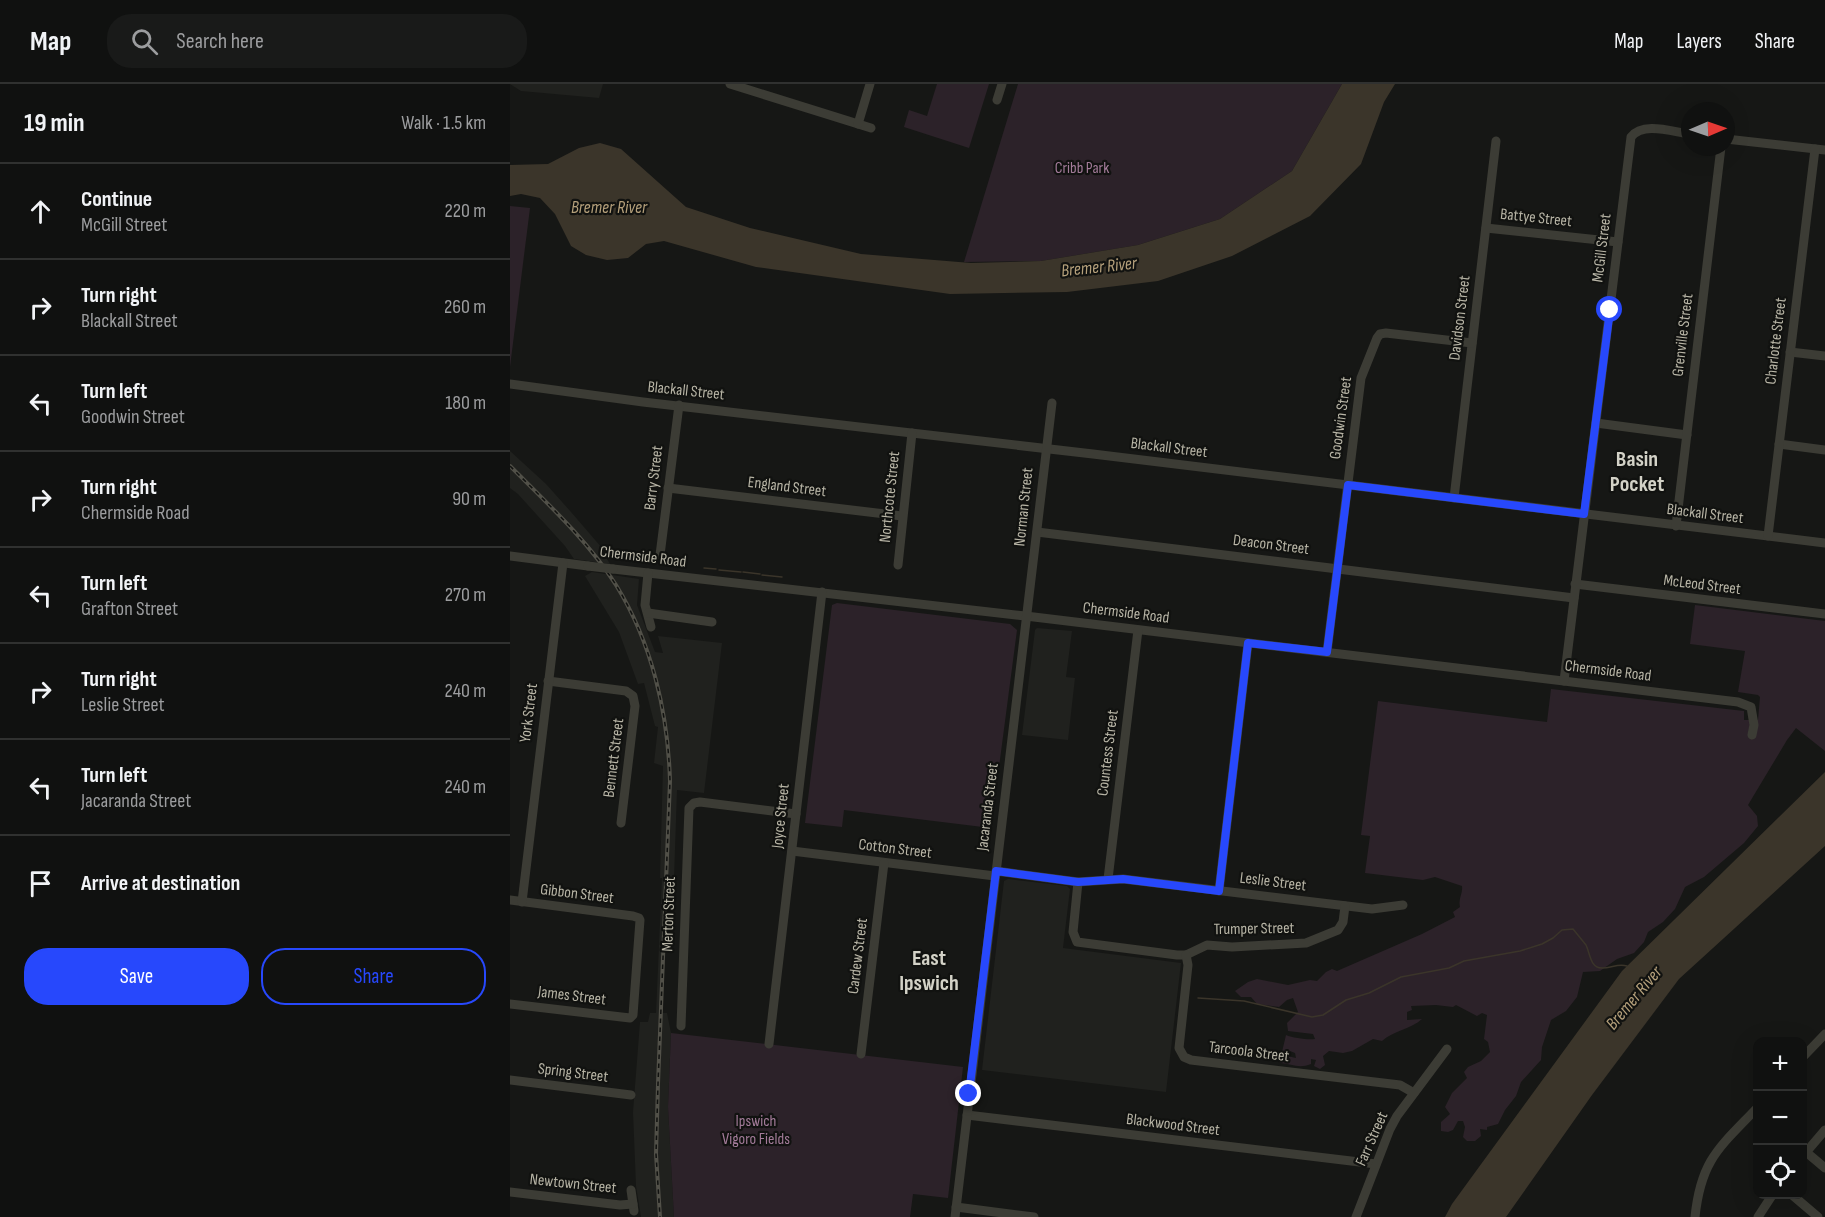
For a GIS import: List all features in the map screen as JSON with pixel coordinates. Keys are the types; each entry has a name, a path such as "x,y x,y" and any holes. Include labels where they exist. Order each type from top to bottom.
{"street":[{"path":"730,84 747,87 871,128"},
{"path":"858,124 870,84"},
{"path":"997,100 1002,84"},
{"name":"McGill Street","path":"1563,681 1630,139 1634,133 1646,129 1681,133"},
{"path":"1735,140 1825,150"},
{"name":"Davidson Street","path":"1454,498 1496,141"},
{"name":"Charlotte Street","path":"1768,536 1815,149"},
{"name":"Grenville Street","path":"1676,526 1720,156"},
{"name":"Battye Street","path":"1486,228 1618,242"},
{"name":"Goodwin Street","path":"1327,652 1361,378 1365,365 1380,334 1472,343"},
{"path":"1790,352 1825,356"},
{"name":"Blackall Street","path":"510,384 1825,543"},
{"name":"Norman Street","path":"1027,616 1052,402"},
{"name":"Barry Street","path":"660,555 679,405"},
{"path":"1596,423 1687,435"},
{"name":"Northcote Street","path":"898,565 912,433"},
{"path":"1779,444 1825,450"},
{"name":"England Street","path":"668,488 902,516"},
{"name":"Deacon Street","path":"1037,532 1574,598"},
{"name":"Chermside Road","path":"510,556 1738,702 1750,707 1754,725 1752,735"},
{"name":"York Street","path":"522,902 562,563"},
{"path":"648,573 645,604 651,627"},
{"name":"McLeod Street","path":"1575,584 1825,615"},
{"name":"Joyce Street","path":"769,1044 822,592"},
{"path":"648,613 711,622"},
{"name":"Jacaranda Street","path":"955,1212 1027,616"},
{"name":"Countess Street","path":"1107,879 1138,630"},
{"path":"1219,891 1248,643"},
{"name":"Bennett Street","path":"548,681 626,691 633,696 635,706 621,823"},
{"name":"Merton Street","path":"681,1026 688,810 692,804 700,802 796,814"},
{"name":"Cotton Street","path":"792,851 884,863 996,873"},
{"name":"Cardew Street","path":"861,1054 884,863"},
{"name":"Leslie Street","path":"996,873 1078,882 1107,879 1372,909 1403,904"},
{"name":"Trumper Street","path":"1078,882 1073,932 1075,940 1081,944 1186,955 1205,945 1232,947 1310,942 1340,927 1346,906"},
{"name":"Gibbon Street","path":"510,900 639,918 633,1015 630,1018"},
{"name":"Tarcoola Street","path":"1186,955 1188,965 1179,1048 1184,1057 1191,1060 1403,1085 1414,1093"},
{"name":"James Street","path":"510,1004 630,1018"},
{"path":"1807,1054 1825,1034"},
{"name":"Farr Street","path":"1356,1217 1390,1129 1447,1049"},
{"name":"Spring Street","path":"510,1080 631,1095"},
{"path":"1695,1217 1700,1185 1709,1162 1717,1150 1753,1112"},
{"name":"Blackwood Street","path":"967,1115 1376,1164"},
{"path":"1807,1151 1825,1130"},
{"path":"1807,1156 1825,1168"},
{"name":"Newtown Street","path":"510,1192 633,1207 631,1190"},
{"path":"1758,1217 1770,1199"},
{"path":"1797,1199 1818,1217"},
{"path":"955,1212 1034,1217"}],"shaded area":[{"path":"510,84 603,84 599,98 521,91"},
{"path":"510,451 546,484 571,512 608,555 607,559 610,564 574,559 565,546 510,488"},
{"path":"592,572 639,579 637,605 655,652 663,653 658,636 722,643 704,793 677,790 674,879 669,879 662,1013 667,1013 671,1033 668,1107 674,1217 641,1217 636,1186 633,1112 640,1022 648,1022 650,1013 656,1013 662,878 660,878 663,766 654,763 658,727 655,726 644,683 638,684 619,632 585,576"},
{"path":"1037,628 1072,631 1066,677 1075,678 1068,740 1022,735"},
{"path":"1008,879 1067,886 1070,889 1063,948 1181,963 1166,1092 982,1070 1004,881"}],"green space":[{"path":"937,84 989,84 969,148 904,127 909,110 927,116"},
{"name":"Cribb Park","path":"1018,84 1342,84 1292,171 1220,219 1138,245 1041,261 964,262"},
{"path":"510,206 530,208 510,367"},
{"path":"837,603 1010,624 1017,630 991,828 844,810 842,827 805,823 832,605"},
{"path":"1695,605 1825,621 1825,751 1796,728 1748,805 1757,816 1758,826 1744,843 1704,877 1685,887 1675,909 1663,922 1648,932 1644,942 1634,953 1617,959 1600,971 1583,972 1577,997 1566,1011 1551,1020 1542,1047 1541,1060 1521,1082 1516,1096 1498,1124 1487,1127 1487,1130 1480,1129 1481,1136 1475,1141 1467,1141 1463,1137 1465,1127 1463,1121 1458,1121 1453,1130 1441,1131 1441,1122 1450,1114 1445,1107 1452,1093 1467,1078 1464,1072 1490,1052 1488,1042 1484,1039 1487,1015 1482,1013 1477,1016 1456,1005 1453,1007 1411,1006 1412,1010 1407,1012 1407,1020 1422,1019 1418,1022 1382,1041 1373,1039 1352,1051 1343,1053 1329,1051 1323,1056 1325,1065 1320,1069 1314,1066 1316,1060 1311,1059 1311,1064 1303,1066 1280,1063 1277,1058 1287,1056 1296,1058 1295,1053 1282,1052 1286,1035 1315,1039 1313,1034 1288,1031 1287,1023 1298,1012 1293,998 1279,1007 1257,1004 1251,997 1241,997 1235,991 1257,979 1288,985 1310,980 1317,981 1332,969 1337,971 1455,917 1453,912 1460,907 1462,886 1435,877 1423,880 1365,873 1370,836 1361,835 1378,701 1547,722 1551,689 1744,711 1744,720 1758,720 1760,697 1738,692 1745,651 1690,644"},
{"name":"Ipswich Vigoro Fields","path":"671,1033 963,1067 948,1198 913,1194 910,1217 674,1217 668,1107"}],"water":[{"name":"Bremer River","path":"1342,84 1395,84 1384,102 1361,164 1310,216 1232,256 1158,281 1067,292 950,294 756,267 664,241 646,244 628,258 607,260 586,255 571,246 555,214 540,198 521,194 510,196 510,165 548,164 579,148 600,143 621,149 686,207 750,228 861,254 971,263 1041,261 1138,245 1220,219 1292,171"},
{"name":"Bremer River","path":"1825,772 1825,846 1679,979 1592,1095 1506,1217 1445,1217 1452,1204 1622,971"}],"waterway":[{"path":"704,568 716,569"},
{"path":"719,570 741,572"},
{"path":"743,572 760,574"},
{"path":"762,575 782,577"},
{"path":"1198,998 1244,1001 1312,1017 1323,1015 1346,1000 1369,993 1401,977 1449,968 1464,961 1520,951 1542,944 1562,930 1573,929 1586,945 1595,966 1602,968 1627,966"}],"railway":[{"path":"510,466 580,538 616,585 639,631 662,704 670,781 656,1154 660,1217"}],"district":[{"name":"Basin Pocket","path":"1637,472"},
{"name":"East Ipswich","path":"929,970"}],"route":[{"path":"969,1094 996,871 1078,882 1123,879 1219,891 1248,643 1327,652 1348,485 1584,514 1610,310"}]}
